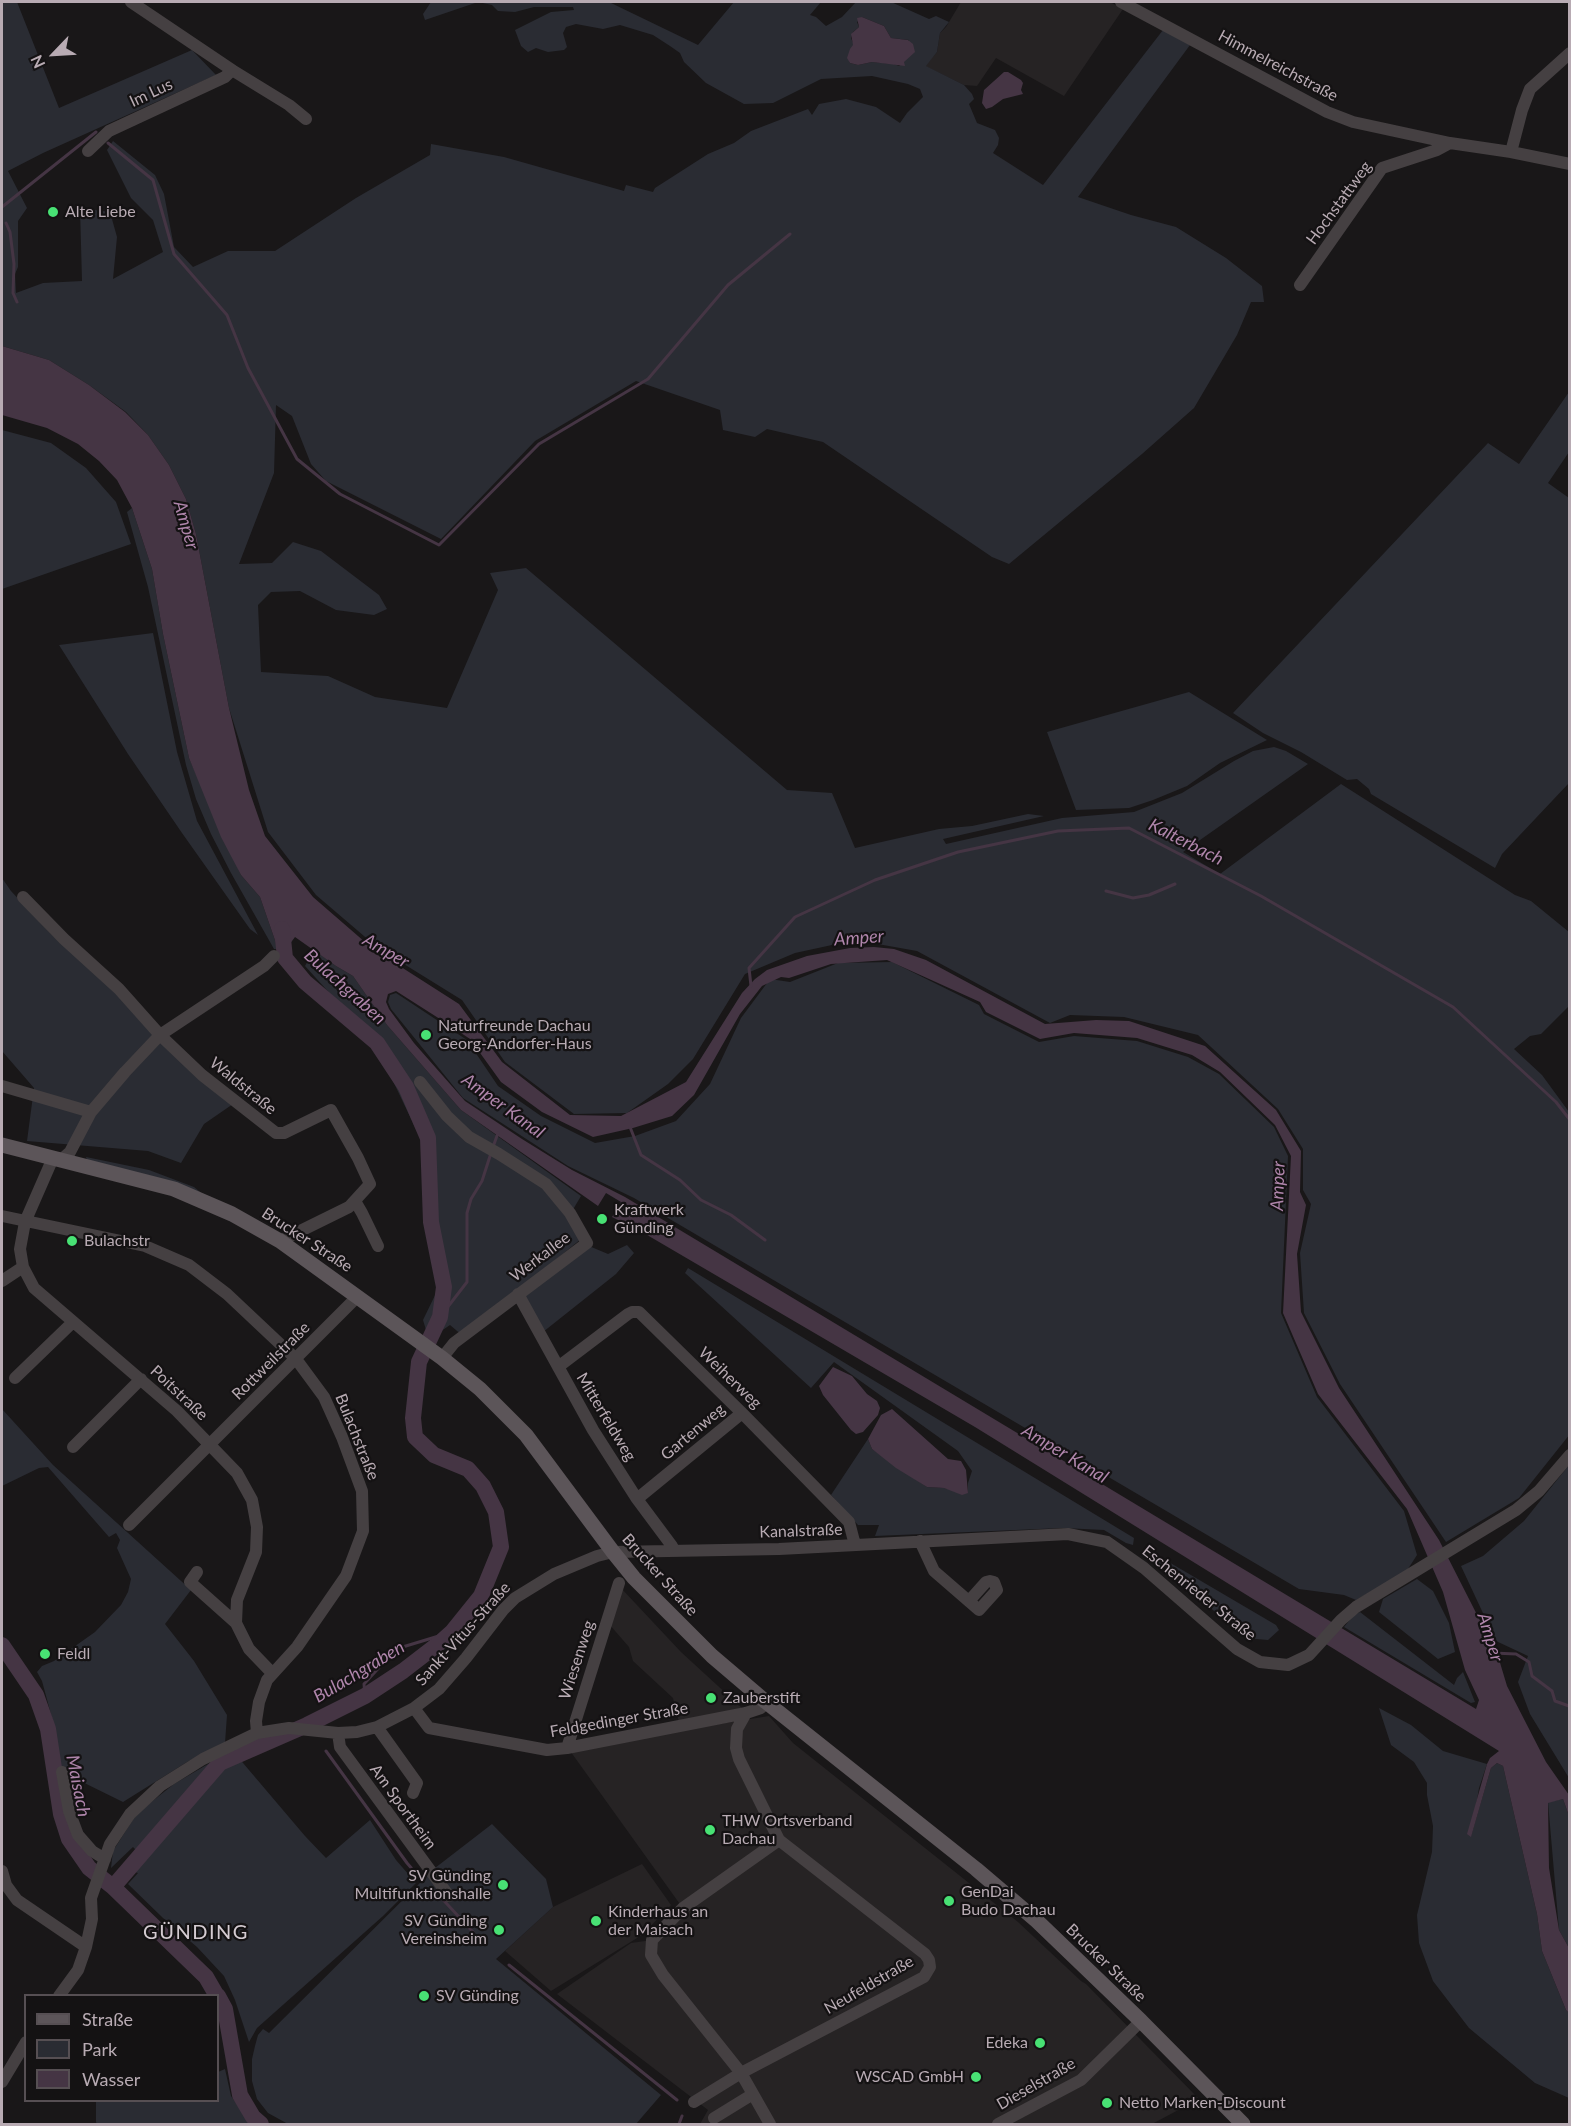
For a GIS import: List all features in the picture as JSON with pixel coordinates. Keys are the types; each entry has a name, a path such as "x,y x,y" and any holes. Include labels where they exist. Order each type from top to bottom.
{"main road":[{"name":"Brucker Straße","path":"2,1145 174,1189 232,1214 280,1241 432,1350 489,1396 526,1435 613,1552 657,1602 711,1656 1028,1914 1141,2021 1243,2124"}],"street":[{"path":"131,2 232,70 289,105 306,119"},
{"name":"Himmelreichstraße","path":"1121,2 1328,112 1353,122 1450,143 1569,164"},
{"path":"1511,152 1530,89 1569,53"},
{"name":"Im Lus","path":"88,151 109,130 225,77 232,70"},
{"name":"Hochstattweg","path":"1300,285 1382,168 1437,150 1450,143"},
{"name":"Waldstraße","path":"23,897 64,939 119,989 160,1035 202,1075 276,1133 284,1133 331,1110 370,1184 355,1201"},
{"path":"2,1281 23,1267 20,1249 25,1222 57,1159 69,1152 91,1112 160,1035 264,966 274,956"},
{"name":"Werkallee","path":"420,1082 447,1116 469,1137 546,1184 570,1213 587,1243 454,1343 432,1350"},
{"path":"2,1086 91,1112"},
{"path":"280,1241 349,1207 355,1201 378,1246"},
{"name":"Bulachstraße","path":"2,1216 145,1246 189,1265 227,1294 296,1359 324,1397 362,1491 363,1526 346,1576 297,1647 267,1680 259,1702 257,1733"},
{"name":"Poitstraße","path":"23,1267 34,1288 141,1379 237,1473 252,1500 258,1527 256,1552 237,1600 236,1623"},
{"name":"Mitterfeldweg","path":"518,1294 593,1431 672,1546 672,1551"},
{"name":"Rottweilstraße","path":"129,1525 358,1296"},
{"name":"Weiherweg","path":"558,1366 628,1314 639,1312 849,1522 855,1545"},
{"path":"15,1378 73,1322"},
{"path":"73,1447 141,1379"},
{"name":"Gartenweg","path":"637,1498 742,1413"},
{"name":"Eschenrieder Straße","path":"990,1537 1068,1534 1107,1542 1144,1568 1237,1649 1260,1662 1288,1665 1309,1655 1356,1607 1516,1510 1539,1491 1569,1455"},
{"name":"Kanalstraße","path":"613,1552 855,1545 990,1537"},
{"path":"920,1541 934,1571 969,1601"},
{"name":"Sankt-Vitus-Straße","path":"60,1994 78,1970 86,1947 92,1919 93,1889 110,1844 130,1814 160,1786 203,1759 257,1733 289,1728 338,1733 357,1732 377,1727 414,1707 439,1689 502,1610 526,1589 587,1559 613,1552"},
{"path":"197,1572 190,1582 236,1623 249,1649 272,1673"},
{"name":"Wiesenweg","path":"567,1748 619,1582"},
{"name":"Feldgedinger Straße","path":"414,1707 429,1728 548,1750 746,1713 761,1708 766,1702"},
{"name":"Neufeldstraße","path":"741,2073 924,1977 930,1967 925,1954 779,1839 739,1759 736,1748 737,1728 746,1713"},
{"path":"377,1727 417,1783 413,1793"},
{"name":"Am Sportheim","path":"338,1733 340,1746 449,1896"},
{"path":"62,1772 69,1811 78,1835 104,1862"},
{"path":"770,2124 741,2073 663,1975 651,1955 652,1940 682,1908 779,1839"},
{"path":"2,1871 6,1886 17,1900 86,1947"},
{"name":"Dieselstraße","path":"998,2124 1081,2080 1141,2021"},
{"path":"2,2082 24,2045"},
{"path":"694,2102 741,2073"},
{"path":"714,2118 753,2094"}],"shaded area":[{"path":"961,2 1110,2 1123,9 1064,96 996,58 977,86 964,85 925,66 937,52 940,33"},
{"path":"621,1588 681,1652 742,1708 679,1722 673,1698 633,1661 629,1647 609,1624"},
{"path":"769,1716 793,1743 1018,1922 1086,1984 1199,2099 1152,2124 700,2124 708,2110 557,1994 631,1943 652,1940 682,1907 568,1748"},
{"name":"Kinderhaus an der Maisach","path":"642,1864 671,1905 642,1935 551,1991 505,1951 553,1907"}],"green space":[{"path":"2,2 17,2 59,108 192,50 216,75 8,171 27,208 18,221 16,293 43,283 82,281 80,208 110,212 117,237 113,279 163,252 153,220 131,198 107,150 113,141 155,175 164,194 174,247 193,267 228,251 275,251 356,198 430,155 431,144 504,157 624,191 626,185 653,192 655,188 708,154 734,143 751,131 808,109 812,115 819,104 846,99 876,107 900,123 923,97 920,89 908,84 872,76 821,79 773,103 744,104 706,83 684,62 680,53 653,35 620,25 603,29 576,24 566,27 563,33 567,47 564,50 548,52 536,48 528,52 521,46 515,30 551,12 574,10 573,7 534,7 515,12 498,11 492,5 478,2 609,2 698,45 734,2 821,2 810,15 826,26 842,17 856,2 891,2 929,19 936,16 949,22 940,33 937,52 926,66 964,85 974,99 969,104 977,123 995,130 999,138 993,153 1043,185 1163,30 1190,45 1078,197 1176,227 1226,258 1262,286 1264,302 1251,302 1237,335 1194,408 1009,564 992,557 823,442 767,429 755,437 723,430 720,410 636,381 535,441 441,539 326,481 311,464 292,416 276,405 274,473 239,564 272,563 293,542 321,551 379,595 387,609 374,615 336,610 300,591 271,592 258,605 261,672 328,676 375,697 447,708 498,590 490,573 526,568 787,790 832,793 855,848 939,829 972,826 1028,814 1044,816 943,839 946,844 1062,818 1134,812 1182,793 1253,751 1274,747 1286,751 1308,764 1183,852 1220,874 1341,784 1515,895 1531,901 1569,932 1569,1006 1541,1034 1530,1036 1514,1049 1542,1075 1569,1112 1570,1434 1519,1498 1446,1542 1340,1384 1304,1313 1300,1253 1311,1204 1303,1190 1303,1149 1278,1109 1198,1035 1124,1017 1070,1015 1050,1023 917,951 855,940 795,953 745,974 693,1059 668,1084 627,1113 574,1114 505,1062 462,1000 378,948 316,895 268,832 229,708 196,534 186,499 169,465 148,435 126,412 89,385 49,360 2,346","holes":["862,17 884,26 891,38 909,40 904,62 899,66 872,62 858,65 850,63 848,57 854,45 851,38 853,32 859,27 857,22"]},
{"path":"431,2 478,2 425,20 423,14"},
{"path":"1569,392 1569,452 1548,483 1569,498 1569,783 1502,854 1495,868 1371,794 1369,789 1357,779 1347,780 1301,752 1263,733 1233,713 1488,443 1519,464"},
{"path":"2,430 51,443 86,468 116,502 131,544 2,589"},
{"path":"132,508 152,569 189,758 241,875 260,897 278,949 274,949 231,873 196,799 186,765 148,587 127,512"},
{"path":"153,633 177,752 197,821 258,935 250,929 182,833 128,754 59,645"},
{"path":"1189,692 1267,740 1220,763 1187,786 1153,800 1129,808 1076,810 1047,732"},
{"path":"2,878 51,934 111,985 233,1104 204,1124 181,1163 148,1151 27,1141 34,1088 2,1051"},
{"path":"314,950 353,976 387,1025 461,1110 581,1196 568,1218 581,1239 463,1336 450,1325 434,1336 426,1330 423,1320 439,1287 425,1225 423,1144 383,1060 354,1020 305,966"},
{"path":"892,962 979,1005 984,1014 1039,1042 1074,1036 1137,1041 1188,1057 1219,1074 1274,1127 1288,1156 1281,1313 1317,1397 1404,1511 1417,1555 1406,1572 1356,1600 1344,1595 1299,1589 634,1198 568,1166 463,1098 391,1009 388,1002 390,995 396,993 467,1040 498,1086 541,1116 595,1143 635,1136 676,1121 710,1084 741,1018 770,979 790,982 838,963"},
{"path":"86,1157 149,1170 194,1187 205,1196 87,1160"},
{"path":"627,1245 634,1253 616,1274 543,1332 524,1296 589,1246 608,1254"},
{"path":"688,1268 1134,1538 1133,1545 1104,1530 1063,1528 875,1536 879,1525 858,1525 831,1495 868,1439 872,1449 927,1487 968,1493 972,1471 958,1451 834,1362 811,1388 685,1273"},
{"path":"2,1409 53,1465 191,1590 165,1624 194,1661 227,1715 225,1743 187,1762 123,1802 62,1772 55,1729 42,1681 37,1672 42,1666 54,1661 95,1632 121,1605 128,1592 131,1579 117,1548 120,1540 116,1533 109,1537 48,1467 39,1468 2,1486"},
{"path":"1569,1465 1569,1778 1530,1714 1518,1682 1528,1656 1496,1641 1461,1566 1483,1556 1524,1521"},
{"path":"1150,1551 1276,1625 1279,1630 1268,1640 1246,1638 1148,1555"},
{"path":"1417,1579 1433,1591 1449,1623 1455,1652 1438,1659 1379,1612 1383,1599"},
{"path":"1360,1612 1454,1685 1463,1672 1475,1702 1471,1703 1344,1627 1353,1616"},
{"path":"1379,1708 1411,1725 1443,1751 1487,1764 1479,1788 1471,1836 1491,1768 1497,1763 1503,1766 1537,1914 1542,1951 1569,2013 1569,2098 1535,2083 1469,2028 1433,1981 1419,1943 1417,1915 1432,1852 1433,1826 1427,1783 1414,1762 1391,1745"},
{"path":"232,1750 326,1858 370,1820 396,1860 416,1883 383,1916 257,2028 249,2042 224,1976 197,1947 128,1884 138,1873 131,1871 137,1851 133,1847 111,1868 113,1851 134,1818 174,1784"},
{"path":"1563,1799 1569,1816 1569,1948 1559,1930 1548,1802"},
{"name":"SV Günding","path":"492,1824 546,1879 553,1907 496,1959 661,2095 636,2124 288,2124 268,2113 257,2099 252,2081 252,2059 258,2035 263,2029 269,2033 435,1868"},
{"path":"225,2069 231,2096 251,2124 97,2124 96,2122 96,2102 219,2102 219,2072"}],"water":[{"path":"862,17 884,26 891,38 908,40 913,44 915,52 904,62 905,66 872,62 858,65 850,63 847,58 853,45 851,34 859,27 857,18"},
{"path":"1004,72 1021,80 1023,94 1003,99 986,109 982,103 984,90"},
{"name":"Amper","path":"2,346 49,360 89,385 125,412 148,435 169,465 186,499 196,534 229,708 249,790 265,836 313,897 373,949 459,1004 502,1062 570,1115 621,1116 686,1082 742,993 767,970 807,956 850,948 874,947 894,949 926,960 1045,1024 1096,1020 1129,1021 1205,1046 1276,1110 1301,1151 1300,1192 1306,1205 1297,1254 1301,1312 1339,1388 1439,1540 1498,1656 1507,1686 1546,1762 1569,1795 1569,1816 1563,1799 1548,1803 1549,1868 1559,1930 1569,1948 1569,2013 1542,1951 1537,1914 1503,1766 1497,1763 1491,1768 1471,1837 1467,1834 1487,1764 1490,1758 1499,1751 975,1427 642,1232 612,1217 621,1202 606,1193 598,1206 461,1110 387,1025 353,976 295,937 286,949 278,949 260,897 241,875 221,837 189,758 152,569 132,508 117,480 78,444 47,428 2,415","holes":["887,960 980,1002 986,1012 1040,1039 1074,1033 1137,1038 1192,1055 1220,1072 1275,1125 1291,1156 1283,1313 1318,1394 1407,1509 1443,1592 1465,1670 1479,1700 1476,1709 625,1197 572,1170 522,1139 465,1101 414,1043 386,1002 388,994 396,991 443,1021 470,1039 501,1082 542,1112 593,1137 672,1116 694,1095 740,1014 762,986 781,977 789,978 831,964"]},
{"path":"833,1367 852,1376 867,1394 877,1401 880,1408 878,1415 863,1432 856,1434 851,1430 823,1395 819,1386"},
{"path":"892,1409 948,1459 961,1461 966,1470 968,1493 962,1495 944,1488 927,1487 896,1468 872,1449 868,1439 881,1415"}],"waterway":[{"path":"2,207 96,132"},
{"path":"108,143 153,180 174,254 227,315 248,368 297,459 340,494 439,545 539,444 648,379 728,285 790,234"},
{"path":"6,223 10,232 14,264 13,293 17,302"},
{"name":"Kalterbach","path":"751,986 749,968 795,917 875,880 958,852 1058,831 1129,828 1261,896 1453,1007 1556,1102 1570,1120"},
{"path":"1106,891 1133,898 1149,895 1175,884"},
{"name":"Bulachgraben","path":"113,1887 220,1763 307,1725 365,1696 442,1641 481,1596 501,1547 496,1512 483,1486 468,1469 434,1455 415,1437 413,1418 419,1362 440,1317 444,1287 431,1222 428,1138 406,1087 377,1043 305,982 285,958 282,929"},
{"path":"630,1127 641,1155 680,1180 701,1200 731,1215 765,1240"},
{"name":"Bulachgraben","path":"493,1147 498,1133"},
{"name":"Bulachgraben","path":"440,1317 467,1282 467,1213 471,1199 482,1181 491,1153"},
{"path":"365,1696 364,1684 396,1649 452,1632"},
{"name":"Maisach","path":"2,1645 36,1695 48,1729 61,1814 69,1839 89,1868 113,1887 206,1977 216,1994"},
{"name":"Amper","path":"1493,1653 1516,1654 1529,1662 1532,1676 1552,1691 1555,1701 1569,1706 1570,1710"},
{"path":"326,1751 419,1877"},
{"path":"434,1890 473,1932"},
{"path":"509,1965 677,2100"},
{"name":"Maisach","path":"219,1998 225,2009 240,2095 253,2117 261,2124"},
{"path":"679,2124 682,2116"}],"place":[{"name":"Alte Liebe","path":"53,212"},
{"name":"Naturfreunde Dachau Georg-Andorfer-Haus","path":"426,1035"},
{"name":"Kraftwerk Günding","path":"602,1219"},
{"name":"Bulachstr","path":"72,1241"},
{"name":"Feldl","path":"45,1654"},
{"name":"Zauberstift","path":"711,1698"},
{"name":"THW Ortsverband Dachau","path":"710,1830"},
{"name":"SV Günding Multifunktionshalle","path":"503,1885"},
{"name":"GenDai Budo Dachau","path":"949,1901"},
{"name":"Kinderhaus an der Maisach","path":"596,1921"},
{"name":"SV Günding Vereinsheim","path":"499,1930"},
{"name":"SV Günding","path":"424,1996"},
{"name":"Edeka","path":"1040,2043"},
{"name":"WSCAD GmbH","path":"976,2077"},
{"name":"Netto Marken-Discount","path":"1107,2103"}],"district":[{"name":"GÜNDING","path":"196,1933"}],"water label":[{"name":"Amper Kanal","path":"503,1106"},
{"name":"Amper Kanal","path":"1065,1454"}]}
